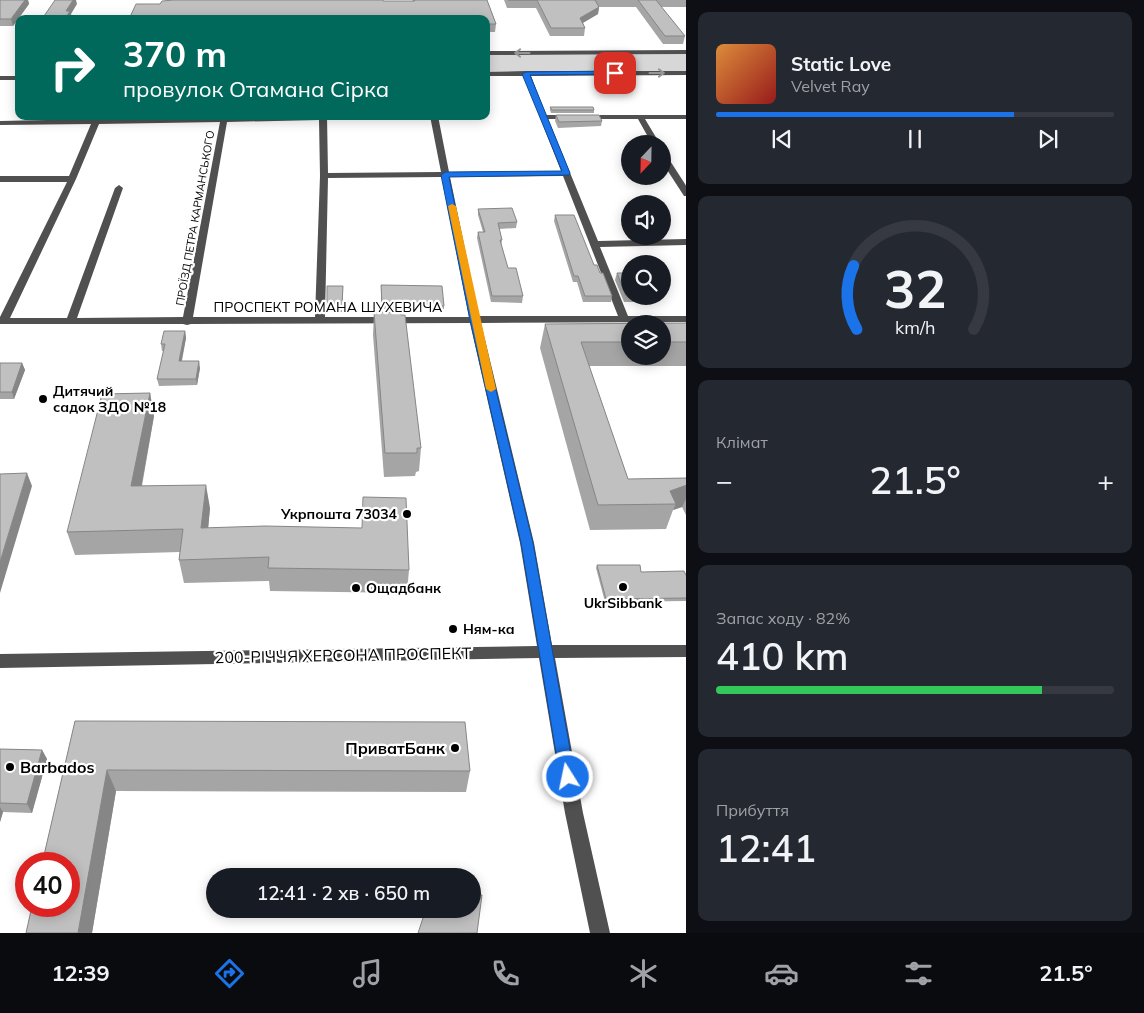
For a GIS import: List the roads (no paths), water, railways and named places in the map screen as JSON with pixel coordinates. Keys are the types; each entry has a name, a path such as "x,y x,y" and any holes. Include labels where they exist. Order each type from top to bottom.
{"street":[{"path":"490,53 686,52"},
{"path":"490,74 686,73"},
{"path":"526,74 622,315"},
{"path":"0,78 15,78"},
{"path":"543,117 686,117"},
{"path":"640,117 651,135"},
{"path":"0,123 73,120"},
{"path":"1,321 72,180 97,120"},
{"name":"ПРОЇЗД ПЕТРА КАРМАНСЬКОГО","path":"187,322 224,120"},
{"path":"320,320 324,176 323,120"},
{"path":"435,120 475,320 527,543 574,813 600,933"},
{"path":"671,169 686,194"},
{"path":"324,176 566,173"},
{"path":"0,179 72,180"},
{"path":"70,321 119,188"},
{"path":"594,244 686,242"},
{"name":"ПРОСПЕКТ РОМАНА ШУХЕВИЧА","path":"1,321 187,322 621,319"},
{"name":"ПРОСПЕКТ РОМАНА ШУХЕВИЧА","path":"671,319 686,319"},
{"name":"200-РІЧЧЯ ХЕРСОНА ПРОСПЕКТ","path":"0,661 686,651"}],"place":[{"name":"Дитячий садок ЗДО №18","path":"43,399"},
{"name":"Укрпошта 73034","path":"407,514"},
{"name":"UkrSibbank","path":"623,587"},
{"name":"Ощадбанк","path":"356,588"},
{"name":"Ням-ка","path":"453,629"},
{"name":"ПриватБанк","path":"455,748"},
{"name":"Barbados","path":"10,767"}]}
